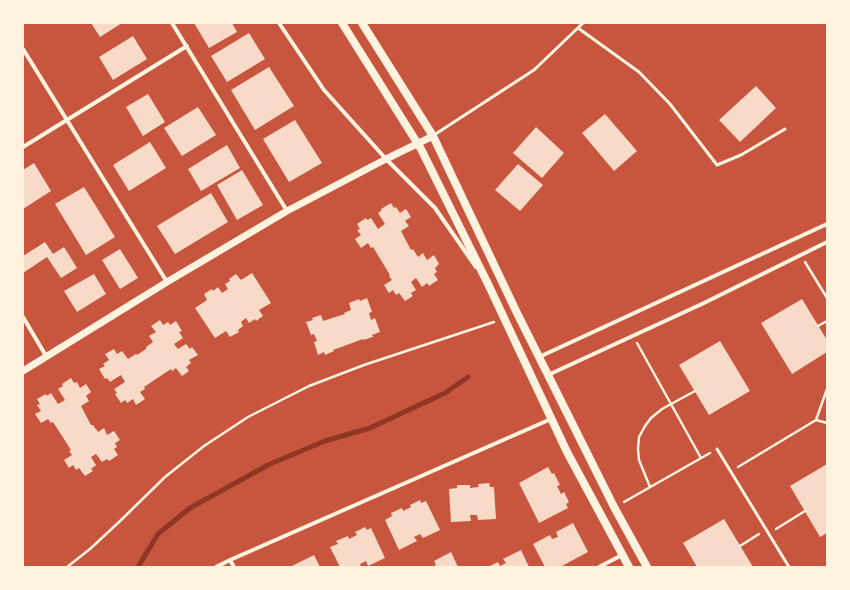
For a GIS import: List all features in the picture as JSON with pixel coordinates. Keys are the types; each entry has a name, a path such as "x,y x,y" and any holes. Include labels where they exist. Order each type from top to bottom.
{"main road":[{"path":"342,23 417,143 489,286 567,452 629,567"},
{"path":"362,23 433,136 516,311 614,508 647,567"}],"street":[{"path":"172,23 288,211"},
{"path":"279,23 324,90 386,159 435,208 489,286"},
{"path":"23,147 187,46"},
{"path":"23,49 166,282"},
{"path":"23,370 166,282 288,211 433,136"},
{"path":"539,357 827,224"},
{"path":"548,375 704,303 827,242"},
{"path":"23,317 46,356"},
{"path":"216,567 551,419"},
{"path":"599,567 622,555"},
{"path":"230,560 234,567"}],"lane":[{"path":"433,136 534,70 583,23"},
{"path":"578,28 639,72 670,104 717,165 741,155 785,129"},
{"path":"717,448 789,567"}],"path":[{"path":"801,255 827,298"},
{"path":"67,567 90,549 165,477 204,446 248,417 309,386 364,364 504,318"},
{"path":"818,326 827,321"},
{"path":"634,336 701,458"},
{"path":"730,471 816,420 827,388"},
{"path":"650,487 639,460 638,449 640,437 645,426 651,418 671,404 695,391"},
{"path":"816,420 827,423"},
{"path":"614,508 717,448"},
{"path":"740,546 805,511"}],"building":[{"path":"91,23 122,23 100,37"},
{"path":"194,23 232,23 237,32 209,48"},
{"path":"249,33 265,59 227,82 211,56"},
{"path":"133,36 147,59 113,80 99,57"},
{"path":"269,67 294,106 255,130 231,90"},
{"path":"756,86 776,108 740,142 719,120"},
{"path":"148,94 165,122 143,136 126,107"},
{"path":"198,107 216,135 182,156 164,128"},
{"path":"605,114 637,151 614,171 582,133"},
{"path":"295,120 322,163 289,182 263,139"},
{"path":"536,127 564,153 542,178 513,153"},
{"path":"150,142 166,168 129,191 113,165"},
{"path":"227,145 240,168 201,191 188,169"},
{"path":"34,163 51,191 23,209 23,170"},
{"path":"518,164 543,185 520,211 495,190"},
{"path":"242,170 263,205 237,220 217,185"},
{"path":"84,187 115,237 86,255 55,204"},
{"path":"211,193 228,222 175,254 157,226"},
{"path":"391,203 400,213 406,209 411,217 405,221 409,226 401,231 411,250 413,249 418,257 423,253 427,260 434,255 439,264 435,268 437,272 434,274 438,280 429,286 427,283 422,287 416,278 411,282 416,290 411,293 413,296 405,301 399,293 396,295 393,290 389,293 384,285 392,280 373,247 371,248 368,243 361,248 355,239 361,235 357,230 360,229 357,224 366,218 367,220 371,218 378,229 385,224 378,213 382,210 381,209"},
{"path":"45,242 53,254 64,247 77,268 61,278 47,257 23,273 23,256"},
{"path":"120,249 138,278 120,289 102,260"},
{"path":"252,273 271,303 259,310 263,316 256,321 255,319 249,323 246,318 241,322 243,326 238,330 239,332 230,337 226,331 215,338 195,308 207,300 204,294 212,289 213,291 218,287 222,293 228,289 225,284 236,274 241,280"},
{"path":"94,274 106,294 77,312 64,291"},
{"path":"367,298 372,312 369,313 371,320 375,318 380,332 372,335 373,337 333,350 334,351 325,355 324,352 318,355 314,342 317,341 314,334 311,335 306,322 321,315 323,321 345,314 344,313 351,310 349,303"},
{"path":"802,299 827,340 827,352 792,374 761,323"},
{"path":"160,320 163,325 168,322 170,325 176,321 182,331 179,332 183,338 174,344 178,349 186,344 190,349 192,347 198,355 189,360 191,363 186,367 189,371 182,376 176,368 172,371 171,369 144,387 145,389 140,392 145,399 136,405 133,399 127,403 125,400 121,403 115,394 117,393 114,389 125,382 121,375 110,382 107,378 105,379 99,369 105,366 103,364 109,360 105,354 114,349 117,354 122,351 128,359 136,354 137,355 153,342 149,336 156,332 151,326"},
{"path":"720,341 750,391 709,415 679,365"},
{"path":"71,378 74,383 77,382 80,388 86,384 91,392 86,396 89,401 81,406 91,425 93,425 98,432 104,428 107,435 114,431 120,440 115,443 117,447 114,449 118,455 109,461 107,459 102,462 96,454 91,457 96,465 91,469 93,471 85,476 79,468 76,470 73,465 69,468 64,460 72,455 69,451 71,450 53,422 51,423 48,419 41,423 35,414 41,411 37,405 40,404 37,399 46,394 47,396 51,393 58,404 65,400 58,389 63,386 62,384"},
{"path":"827,464 827,533 820,537 790,486"},
{"path":"548,467 552,474 554,473 560,485 557,486 561,494 564,492 569,502 566,504 568,508 539,523 519,483"},
{"path":"489,483 490,487 494,487 496,519 478,520 477,515 470,515 471,521 451,522 449,489 457,488 457,485 470,485 470,488 479,487 478,484"},
{"path":"420,500 421,503 426,501 440,530 423,538 420,534 414,537 417,541 399,550 385,520 392,516 391,513 402,508 403,511 411,507 410,505"},
{"path":"724,519 753,567 697,567 683,543"},
{"path":"573,523 588,552 560,567 545,567 533,544 550,535 552,539 558,537 556,532"},
{"path":"365,527 367,530 371,528 385,558 368,566 366,561 360,564 361,567 340,567 330,547 338,544 336,541 348,536 349,539 357,535 355,532"},
{"path":"521,550 529,567 488,567 498,562 500,566 506,563 503,559"},
{"path":"451,552 458,567 433,567 436,565 434,561"},
{"path":"314,555 320,567 290,567"}],"waterway":[{"path":"138,567 158,534 190,508 270,464 325,441 370,428 445,393 468,377"}]}
